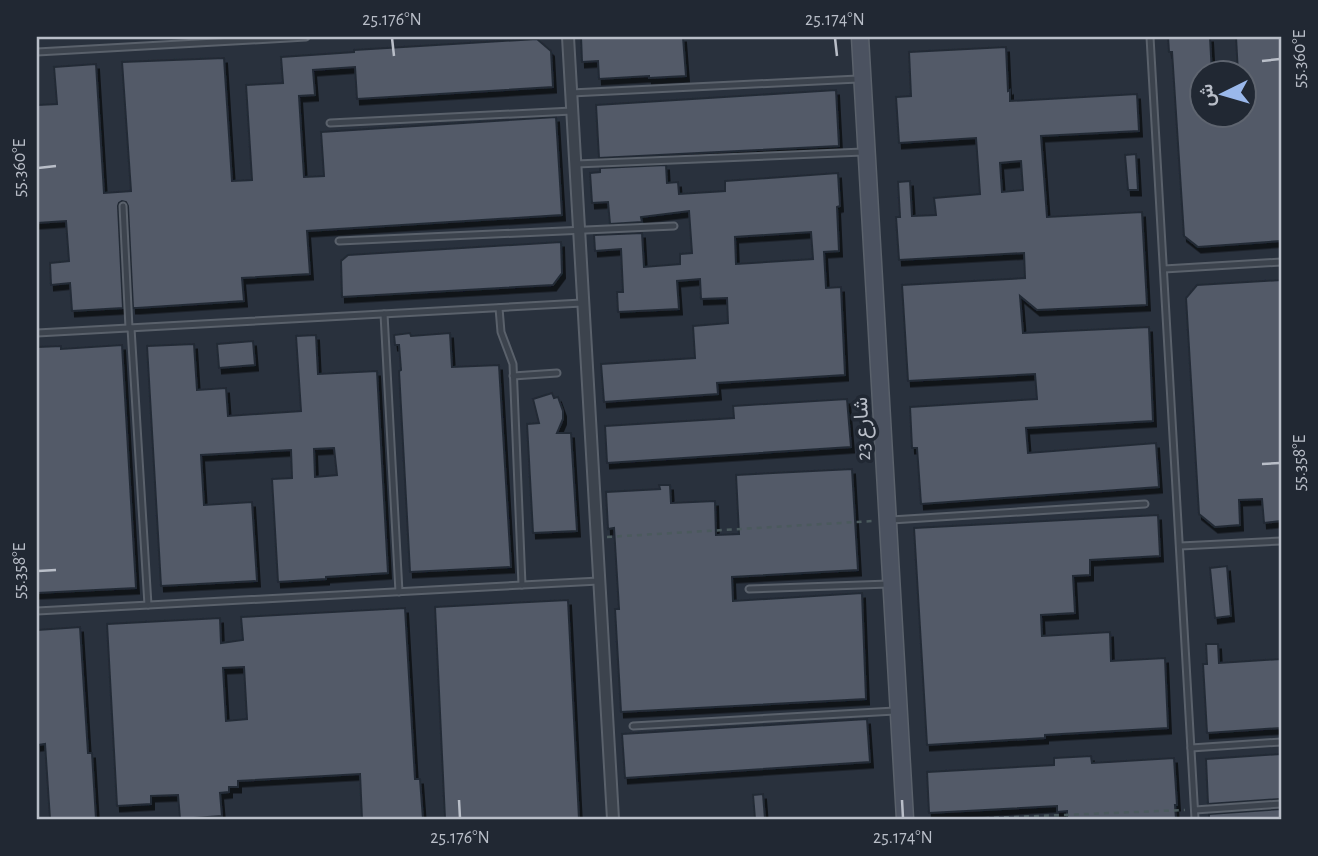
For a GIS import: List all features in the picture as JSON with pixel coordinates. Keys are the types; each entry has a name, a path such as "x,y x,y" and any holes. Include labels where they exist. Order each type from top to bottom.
{"street":[{"path":"568,37 613,819"},
{"name":"شارع 23","path":"860,37 905,819"}],"lane":[{"path":"37,52 306,37"},
{"path":"1152,37 1195,819"},
{"path":"572,93 863,79"},
{"path":"330,123 573,111"},
{"path":"576,164 867,152"},
{"path":"122,206 148,605"},
{"path":"339,242 674,226"},
{"path":"1164,269 1281,262"},
{"path":"37,333 583,303"},
{"path":"499,308 502,338 512,359 522,585"},
{"path":"384,314 399,592"},
{"path":"513,376 556,373"},
{"path":"888,521 1145,504"},
{"path":"1180,546 1281,541"},
{"path":"37,611 599,581"},
{"path":"749,589 892,584"},
{"path":"633,726 899,710"},
{"path":"1191,748 1281,742"},
{"path":"1195,810 1281,804"}],"path":[{"path":"597,538 888,521"},
{"path":"964,819 1195,810"}],"building":[{"path":"581,37 683,37 686,76 599,79 598,61 582,62"},
{"path":"1168,37 1210,37 1211,60 1188,60 1188,130 1258,130 1258,60 1237,60 1236,37 1281,37 1281,241 1198,247 1184,236 1172,52 1169,52"},
{"path":"537,39 551,51 553,87 357,99 355,67 313,70 315,95 299,96 304,177 324,176 321,132 556,117 562,215 307,231 310,274 242,278 244,301 133,308 128,206 122,201 118,206 123,308 72,311 70,283 51,285 50,263 69,261 66,221 37,223 37,105 57,104 54,67 96,64 104,193 131,191 122,62 224,58 232,181 252,180 246,85 283,83 281,57"},
{"path":"1006,47 1010,101 1137,94 1139,131 1041,136 1047,217 1142,212 1147,305 1037,310 1020,296 1023,333 1149,327 1153,421 1026,428 1028,453 1156,443 1159,487 921,504 917,448 912,448 910,407 1037,399 1035,374 908,381 902,285 1025,278 1024,253 899,260 896,217 900,217 898,182 910,181 912,216 936,215 934,198 980,194 976,138 899,143 896,97 911,96 909,52","holes":["1021,161 1023,190 1002,192 1000,163"]},
{"path":"836,90 839,146 599,158 596,105"},
{"path":"1136,154 1138,190 1128,190 1125,155"},
{"path":"666,165 667,183 678,182 679,194 725,191 725,181 838,173 839,251 824,252 826,288 841,287 845,375 717,383 718,394 604,402 601,364 695,358 693,326 728,323 727,298 701,299 700,279 677,281 679,309 618,312 617,292 623,292 621,249 595,251 594,235 642,233 644,267 680,264 680,254 692,253 689,211 641,217 642,222 610,224 608,202 592,203 590,173 600,172 600,168","holes":["811,232 813,259 736,264 735,237"]},
{"path":"561,242 562,273 553,285 342,297 341,261 348,255"},
{"path":"1281,280 1281,521 1264,523 1262,499 1239,500 1240,525 1215,527 1199,514 1186,298 1197,285"},
{"path":"410,333 411,336 450,333 452,367 499,365 511,567 410,572 401,370 399,345 395,345 394,335"},
{"path":"316,335 318,374 377,371 388,573 278,582 272,479 292,478 291,450 201,455 204,505 252,502 257,581 161,586 147,346 194,344 197,390 226,388 228,416 301,411 296,336","holes":["334,448 337,475 315,477 314,449"]},
{"path":"253,341 255,365 219,368 217,344"},
{"path":"122,345 136,588 37,593 37,347 61,346 61,349"},
{"path":"552,393 554,398 558,397 563,411 563,419 557,433 571,433 577,531 533,533 527,424 539,423 533,399"},
{"path":"847,399 851,447 607,463 605,426 734,418 733,406"},
{"path":"852,469 858,570 732,577 733,601 862,593 866,699 621,712 614,528 608,529 606,492 660,489 659,485 670,485 671,503 715,501 716,535 739,534 736,475"},
{"path":"1158,515 1160,556 1090,560 1090,575 1073,576 1075,613 1041,615 1042,636 1110,632 1111,661 1165,658 1168,728 927,745 914,528"},
{"path":"1227,566 1231,616 1215,618 1210,568"},
{"path":"568,600 579,819 445,819 435,607"},
{"path":"405,608 415,779 420,779 423,819 362,819 360,774 238,781 238,787 229,787 229,792 220,793 222,816 180,819 178,795 151,796 151,804 117,806 107,624 220,618 221,643 243,640 241,617","holes":["244,667 247,719 226,721 223,668"]},
{"path":"80,627 88,753 92,753 96,819 50,819 45,744 38,745 37,630"},
{"path":"1206,644 1218,644 1219,663 1281,659 1281,728 1207,733 1203,664 1207,664"},
{"path":"867,719 870,762 625,778 622,734"},
{"path":"1281,754 1281,799 1208,804 1206,759"},
{"path":"1091,756 1092,763 1174,758 1176,819 1067,819 1067,811 1057,812 1057,806 929,813 927,772 1054,765 1054,758"},
{"path":"763,794 765,819 755,819 753,795"},
{"path":"1281,809 1281,819 1209,819 1209,814"}]}
